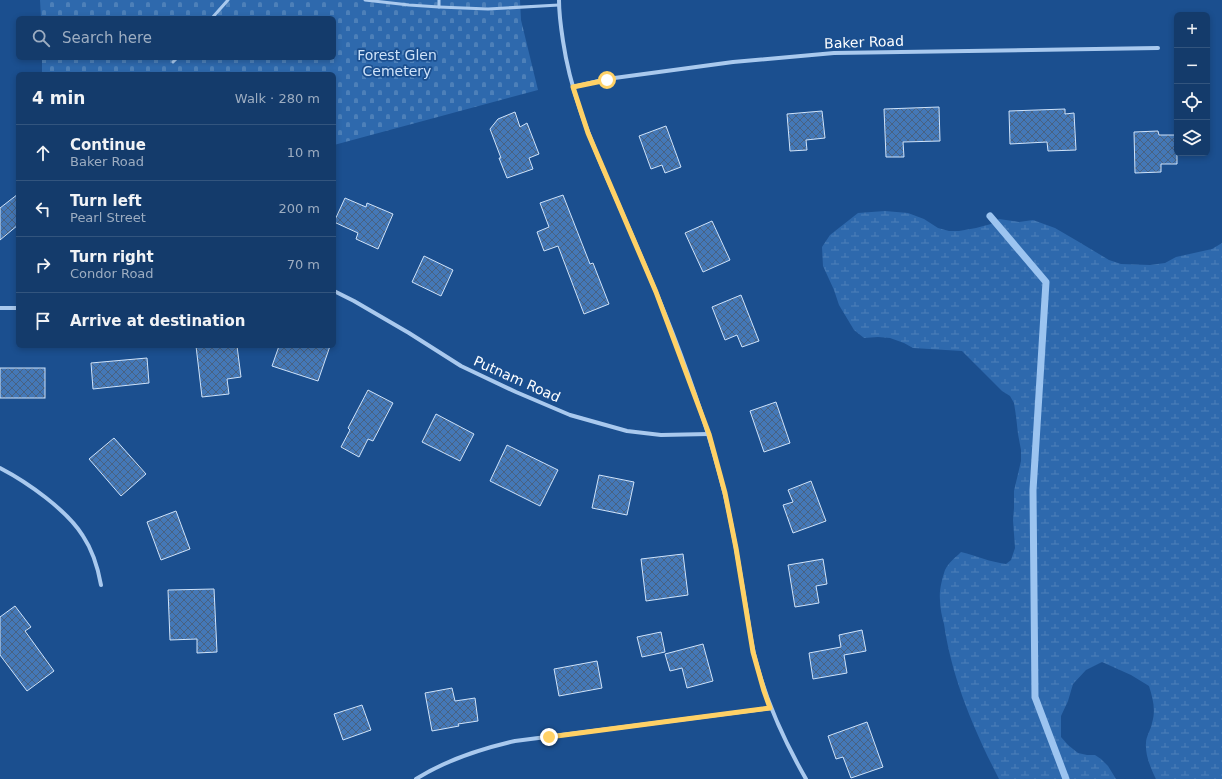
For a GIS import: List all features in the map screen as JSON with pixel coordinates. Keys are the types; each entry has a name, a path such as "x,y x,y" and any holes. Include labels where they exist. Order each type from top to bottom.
{"street":[{"path":"559,0 560,26 566,62 588,133 656,292 709,434 725,493 736,548 753,652 764,691 770,708 790,751 806,779"},
{"name":"Baker Road","path":"573,87 644,74 733,62 834,53 1158,48"},
{"name":"Putnam Road","path":"336,292 354,301 461,366 570,415 627,432 661,435 709,434"},
{"path":"0,308 16,308"},
{"path":"0,468 46,498 68,518 83,535 92,552 98,569 101,585"},
{"path":"416,779 457,758 515,741 770,708"}],"lane":[{"path":"214,16 228,0"},
{"path":"365,0 409,5 488,9 559,5"},
{"path":"439,0 440,7"}],"green space":[{"name":"Forest Glen Cemetery","path":"40,0 520,0 521,20 538,90 336,144 336,72 42,72 42,60 336,60 336,16 41,16"},
{"path":"885,211 908,213 924,219 938,228 949,231 976,228 991,224 999,219 1019,222 1033,220 1055,228 1109,260 1121,264 1150,265 1165,263 1176,257 1212,249 1222,243 1222,779 1156,779 1146,752 1146,740 1154,714 1153,700 1149,686 1131,675 1102,662 1086,670 1073,684 1068,701 1061,716 1061,737 1078,753 1095,755 1101,759 1108,766 1116,779 999,779 981,742 958,684 952,665 940,603 940,593 946,567 961,552 1006,564 1011,560 1015,548 1013,520 1014,491 1021,461 1021,450 1014,403 1010,396 1002,391 962,351 913,348 890,338 864,338 854,330 839,305 823,266 822,247 830,235 858,213"}],"building":[{"path":"939,107 940,141 903,142 904,157 886,157 884,109"},
{"path":"1065,109 1065,114 1074,113 1076,150 1048,151 1047,142 1010,144 1009,111"},
{"path":"822,111 825,138 806,140 807,150 790,151 787,114"},
{"path":"515,112 520,127 527,123 539,154 529,158 533,169 507,178 490,129 498,119"},
{"path":"666,126 681,167 665,173 662,165 651,169 639,136"},
{"path":"1158,131 1159,135 1174,135 1174,156 1177,156 1177,164 1161,164 1161,172 1135,173 1134,132"},
{"path":"563,195 590,264 593,263 609,304 584,314 558,246 544,251 537,232 549,227 540,203"},
{"path":"16,196 16,227 0,240 0,208"},
{"path":"345,198 366,207 367,203 393,214 378,249 356,239 358,233 336,223 336,218"},
{"path":"712,221 730,260 703,272 685,233"},
{"path":"424,256 453,270 441,296 412,282"},
{"path":"741,295 759,341 742,347 737,335 725,340 712,307"},
{"path":"196,348 237,348 241,377 227,379 229,394 202,397"},
{"path":"278,348 329,348 318,381 272,366"},
{"path":"147,358 149,383 93,389 91,363"},
{"path":"0,368 45,368 45,398 0,398"},
{"path":"368,390 393,403 373,441 368,439 359,457 341,447 350,430 348,428"},
{"path":"776,402 790,443 764,452 750,411"},
{"path":"436,414 474,434 460,461 422,442"},
{"path":"114,438 146,474 121,496 89,459"},
{"path":"507,445 558,470 540,506 490,481"},
{"path":"599,475 634,482 627,515 592,508"},
{"path":"811,481 826,521 793,533 783,505 793,502 788,490"},
{"path":"176,511 190,549 161,560 147,522"},
{"path":"683,554 688,595 646,601 641,559"},
{"path":"823,559 827,584 816,586 819,603 795,607 788,565"},
{"path":"214,589 217,652 197,653 197,639 170,640 168,590"},
{"path":"15,606 31,627 25,631 54,671 27,691 0,655 0,617"},
{"path":"862,630 866,651 844,655 847,673 813,679 809,653 841,647 839,635"},
{"path":"661,632 665,652 642,657 637,637"},
{"path":"703,644 713,681 687,688 682,668 670,671 665,654"},
{"path":"597,661 602,688 559,696 554,669"},
{"path":"452,688 455,701 475,698 478,721 458,724 459,726 432,731 425,693"},
{"path":"362,705 371,730 343,740 334,714"},
{"path":"867,722 883,767 851,778 843,757 836,759 828,736"}],"waterway":[{"path":"990,216 1046,282 1033,490 1035,697 1066,779"}],"route":[{"path":"549,737 770,708 753,652 736,548 725,493 709,434 639,249 588,133 573,87 607,80"}]}
